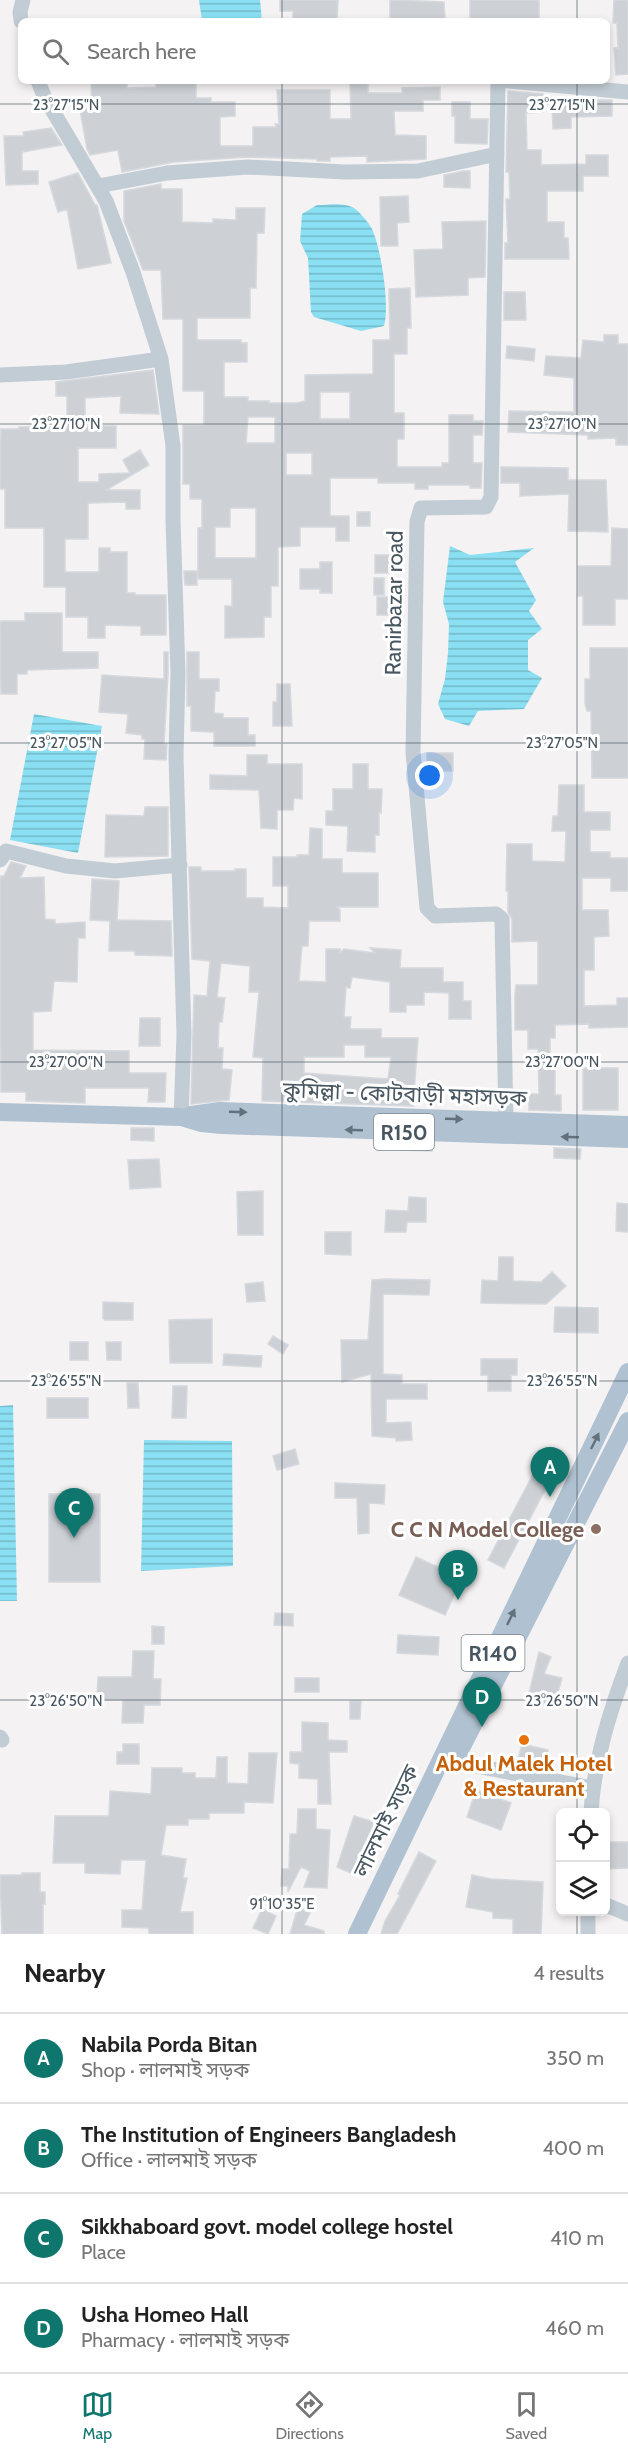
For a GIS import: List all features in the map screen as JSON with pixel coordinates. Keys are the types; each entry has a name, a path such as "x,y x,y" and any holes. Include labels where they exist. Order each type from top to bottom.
{"main road":[{"name":"কুমিল্লা - কোটবাড়ী মহাসড়ক","path":"0,1112 181,1117 201,1123 222,1125 479,1127 628,1139"},
{"name":"কুমিল্লা - কোটবাড়ী মহাসড়ক","path":"479,1127 506,1121 628,1125"},
{"name":"লালমাই সড়ক","path":"369,1934 628,1372"},
{"name":"লালমাই সড়ক","path":"357,1934 600,1478 628,1421"},
{"path":"582,1469 600,1478"}],"street":[{"path":"21,18 23,0"},
{"path":"39,84 106,201 162,358 173,446 172,521 177,609 176,756 184,1035 181,1117"},
{"name":"Ranirbazar road","path":"498,84 491,497 486,507 421,508 417,522 413,752 427,908 435,916 496,914 502,920 506,1121"},
{"path":"541,84 628,92"},
{"path":"98,186 167,173 248,167 345,172 418,171 497,154"},
{"path":"0,375 66,372 162,358"},
{"path":"0,860 6,851 12,851 66,866 116,871 180,866"},
{"path":"591,1808 592,1788 613,1703 628,1663"},
{"path":"448,1761 592,1788"},
{"path":"610,1907 628,1914"},
{"path":"588,1916 588,1934"}],"water":[{"path":"199,0 260,0 262,18 202,18"},
{"path":"317,205 350,206 361,214 372,229 379,249 384,277 386,317 384,326 361,331 314,317 311,312 308,258 300,241 302,214"},
{"path":"450,546 470,555 534,548 515,562 536,600 529,611 542,629 528,640 528,670 542,678 524,709 478,711 469,726 445,719 438,704 445,679 448,653 449,624 443,602"},
{"path":"34,714 102,726 78,853 10,840"},
{"path":"13,1405 17,1601 0,1601 0,1406"},
{"path":"144,1440 232,1441 233,1566 141,1571"}],"building":[{"path":"280,0 338,0 337,18 293,18 293,11 280,11"},
{"path":"390,0 444,2 445,18 390,18"},
{"path":"470,0 539,0 539,18 470,18"},
{"path":"614,0 628,0 628,74 616,75 614,48 618,48 617,23 613,23"},
{"path":"91,84 127,84 127,88 156,87 156,84 196,84 196,98 211,98 211,102 235,102 235,116 220,117 220,146 253,146 253,127 276,127 275,124 279,124 277,90 330,90 330,119 351,119 350,84 368,84 368,93 402,93 402,88 440,87 440,100 423,100 423,111 394,111 395,135 426,136 426,159 367,162 367,156 330,157 330,161 247,157 174,162 122,172 118,150 90,155 87,149 80,110 92,108"},
{"path":"508,91 543,94 543,112 526,113 527,150 541,150 541,165 586,164 586,155 608,155 608,176 583,176 583,191 547,191 547,222 564,222 564,238 568,238 569,259 505,259 505,243 508,243 506,199 510,199 509,172 506,172"},
{"path":"588,100 612,100 612,116 571,117 571,128 553,129 552,103 588,103"},
{"path":"452,102 470,102 470,119 488,119 487,144 455,143 455,116 452,116"},
{"path":"51,128 62,145 22,152 22,171 38,171 38,184 6,185 4,136 24,136 23,132"},
{"path":"470,171 470,188 444,187 444,175"},
{"path":"78,173 97,205 111,263 78,269 67,209 58,212 49,182"},
{"path":"161,184 161,189 182,189 182,222 213,223 213,219 236,220 236,208 265,208 264,233 257,233 256,288 250,288 250,318 197,318 197,340 241,340 241,343 247,343 247,362 224,362 224,397 248,397 248,401 269,401 269,403 297,403 305,401 305,375 373,374 373,340 390,340 389,289 410,288 411,328 407,328 407,354 394,354 394,413 404,413 404,439 397,439 397,467 442,467 442,463 449,463 449,415 473,415 473,421 483,421 482,435 473,435 473,463 482,463 481,488 470,488 470,485 428,485 428,489 415,489 415,483 378,483 378,478 330,478 330,516 349,516 349,541 336,541 336,527 300,527 300,546 278,547 278,586 271,586 271,617 264,617 264,637 225,638 225,606 232,606 232,579 198,579 198,528 202,528 202,499 190,499 190,484 183,484 183,425 204,425 204,391 183,391 183,319 163,319 161,270 143,270 124,221 124,191","holes":["320,392 350,392 350,419 320,419","248,417 275,417 275,443 246,443","286,453 312,453 312,475 286,475","230,508 256,508 256,558 215,558 215,527 230,527"]},
{"path":"408,196 409,222 397,223 398,246 381,246 380,197"},
{"path":"486,221 485,277 468,278 468,295 416,297 414,250 443,249 442,222"},
{"path":"504,292 525,292 526,320 504,320"},
{"path":"604,335 618,335 618,344 628,344 628,445 616,445 616,438 588,439 588,435 508,432 509,411 574,412 574,378 544,375 546,356 581,358 583,340 604,342"},
{"path":"507,346 535,349 534,361 506,358"},
{"path":"153,370 159,414 120,413 121,396 85,398 85,426 116,426 116,448 78,448 78,482 99,482 99,474 130,473 123,460 140,450 149,465 106,490 140,490 140,509 126,509 126,502 88,503 88,539 65,539 65,572 99,572 99,548 110,548 110,552 127,552 127,593 166,595 166,635 141,635 141,626 105,625 105,638 88,638 88,617 66,617 66,587 44,587 44,528 5,528 5,489 0,489 1,429 67,427 67,396 56,396 56,382"},
{"path":"501,467 568,468 568,480 606,480 608,532 568,531 569,494 520,496 520,483 501,483"},
{"path":"357,512 370,512 370,526 357,526"},
{"path":"612,528 628,529 628,599 615,599 615,625 583,625 583,596 578,596 578,566 611,566"},
{"path":"375,555 391,555 391,573 375,573"},
{"path":"320,562 332,562 332,593 320,593 320,589 300,589 300,569 320,569"},
{"path":"184,571 197,571 197,585 185,585"},
{"path":"374,578 384,578 384,595 374,595"},
{"path":"377,597 389,597 389,615 377,615"},
{"path":"25,613 62,613 62,652 98,652 98,668 27,670 27,674 17,674 17,694 1,694 0,621 25,621"},
{"path":"590,648 628,648 628,778 592,778 591,711 587,711 585,704 585,679 590,679"},
{"path":"164,652 168,652 164,744 167,744 166,760 144,759 145,739 142,739 142,735 126,733 128,714 99,712 102,675 164,679"},
{"path":"187,652 199,652 199,679 219,679 219,691 215,691 214,713 223,714 223,718 248,718 248,735 255,735 255,746 214,746 214,732 191,731 191,706 187,706"},
{"path":"277,684 290,684 292,726 273,726 273,702 277,702"},
{"path":"427,753 453,753 453,771 427,771"},
{"path":"247,755 267,755 267,764 302,764 302,799 294,798 293,810 277,810 277,829 261,828 259,790 210,789 210,775 247,776"},
{"path":"353,764 368,764 368,789 382,789 379,835 375,835 375,852 347,851 348,826 326,825 326,811 333,811 333,789 353,789"},
{"path":"559,785 584,785 584,812 610,812 610,830 590,830 590,852 610,852 610,858 628,858 628,891 611,891 611,878 582,878 582,910 608,910 609,936 594,937 594,970 584,970 584,1006 617,1005 617,998 628,998 628,1027 589,1028 589,1024 555,1025 555,1038 550,1038 550,1069 555,1069 555,1095 561,1095 561,1111 529,1110 529,1094 539,1094 538,1049 528,1049 528,1030 515,1030 515,995 516,985 538,985 538,941 512,942 512,919 508,912 508,891 506,891 507,844 532,844 532,861 565,862 566,831 552,831 553,816 558,816"},
{"path":"145,807 168,807 168,856 105,857 106,815 144,816"},
{"path":"310,828 322,829 322,859 342,859 342,873 378,873 378,907 337,907 340,910 340,921 309,921 308,946 302,946 299,981 326,982 326,949 340,949 340,953 344,949 375,953 370,948 401,950 400,968 443,968 443,982 463,982 463,1001 471,1001 471,1019 449,1019 449,993 424,992 424,1005 406,1005 406,1012 390,1012 390,982 352,977 350,988 346,987 344,1017 351,1017 350,1029 381,1029 381,1038 418,1038 413,1106 262,1101 263,1058 253,1057 259,992 249,992 250,966 221,963 217,997 225,998 222,1022 219,1022 218,1048 223,1048 222,1069 232,1070 229,1100 191,1104 194,995 207,996 210,961 192,959 189,867 201,867 201,871 246,869 246,898 263,898 263,907 288,908 288,886 273,886 273,857 309,855","holes":["344,1045 365,1045 365,1057 391,1057 388,1079 304,1073 304,1057 344,1057"]},
{"path":"11,862 26,866 20,878 44,877 45,919 55,920 55,924 85,922 85,938 78,938 77,982 54,981 51,1011 33,1012 33,1050 129,1051 129,1073 166,1073 165,1102 148,1102 149,1088 85,1088 85,1103 26,1101 26,1092 1,1092 0,883 1,876 4,876"},
{"path":"92,879 119,881 117,920 171,921 172,956 135,955 135,951 109,951 110,921 90,920"},
{"path":"140,1018 160,1018 160,1046 139,1046"},
{"path":"583,1068 618,1068 618,1110 583,1110"},
{"path":"131,1128 154,1128 154,1141 131,1140"},
{"path":"402,1142 432,1144 432,1151 401,1150"},
{"path":"554,1148 581,1149 580,1159 554,1158"},
{"path":"159,1159 161,1187 130,1189 128,1160"},
{"path":"263,1191 263,1235 238,1235 237,1192"},
{"path":"409,1197 426,1198 426,1222 407,1222 406,1232 385,1232 386,1210 408,1211"},
{"path":"617,1203 628,1204 628,1232 616,1231"},
{"path":"325,1232 351,1232 351,1255 325,1254"},
{"path":"499,1257 513,1257 513,1281 541,1282 552,1272 566,1286 546,1304 481,1303 482,1280 498,1281"},
{"path":"372,1280 430,1280 429,1295 383,1294 383,1374 402,1375 402,1384 427,1384 427,1399 386,1399 386,1423 411,1422 412,1440 396,1441 396,1438 372,1436 371,1374 342,1382 341,1340 368,1340"},
{"path":"263,1282 265,1301 247,1302 245,1284"},
{"path":"103,1302 133,1303 133,1320 105,1320"},
{"path":"555,1307 598,1308 598,1333 554,1332"},
{"path":"212,1319 212,1363 170,1363 169,1320"},
{"path":"273,1336 288,1345 283,1354 268,1344"},
{"path":"70,1342 88,1342 88,1360 70,1360"},
{"path":"106,1342 121,1342 121,1360 107,1360"},
{"path":"224,1354 262,1356 261,1367 223,1365"},
{"path":"481,1359 517,1359 517,1375 511,1375 511,1391 488,1391 488,1375 481,1375"},
{"path":"127,1383 138,1383 139,1408 128,1408"},
{"path":"173,1386 187,1386 186,1418 172,1418"},
{"path":"47,1398 88,1398 88,1418 47,1418"},
{"path":"295,1449 299,1464 277,1470 273,1456"},
{"path":"540,1461 556,1469 504,1568 488,1560"},
{"path":"335,1483 385,1485 384,1504 369,1503 369,1533 358,1534 357,1498 335,1498"},
{"path":"49,1494 100,1494 100,1582 49,1582"},
{"path":"416,1557 462,1578 445,1615 399,1595"},
{"path":"275,1613 293,1614 293,1626 274,1625"},
{"path":"152,1626 164,1627 164,1644 152,1644"},
{"path":"398,1635 439,1637 438,1655 397,1653"},
{"path":"133,1651 154,1651 153,1679 161,1679 160,1705 144,1705 143,1723 122,1723 123,1700 97,1700 98,1677 132,1677"},
{"path":"539,1652 551,1657 544,1674 562,1678 554,1706 543,1704 545,1694 537,1692 532,1703 527,1702"},
{"path":"295,1678 319,1678 319,1692 295,1692"},
{"path":"350,1701 361,1701 360,1719 350,1719"},
{"path":"302,1722 328,1723 328,1740 347,1741 347,1752 329,1752 331,1804 318,1804 318,1779 299,1778 299,1764 290,1763 290,1752 302,1752"},
{"path":"123,1744 139,1744 139,1764 117,1764 117,1752 123,1752"},
{"path":"522,1744 548,1750 544,1769 517,1764"},
{"path":"249,1753 277,1753 273,1803 244,1802 244,1813 209,1813 209,1819 188,1819 188,1825 166,1825 161,1855 186,1859 183,1878 187,1878 180,1912 193,1912 193,1934 149,1934 149,1928 122,1927 122,1910 142,1910 146,1860 121,1860 120,1874 85,1873 85,1863 53,1863 55,1816 109,1816 110,1791 151,1794 152,1768 182,1768 182,1773 195,1773 195,1778 216,1778 217,1757 227,1757 227,1783 248,1784"},
{"path":"476,1790 511,1803 501,1830 467,1817"},
{"path":"298,1809 316,1809 316,1829 330,1830 327,1888 304,1887 310,1871 301,1867 288,1892 288,1886 281,1886 282,1869 289,1869 290,1834 297,1834"},
{"path":"354,1816 374,1822 360,1863 358,1862 353,1874 337,1867"},
{"path":"610,1842 628,1842 628,1868 610,1869"},
{"path":"419,1852 436,1861 397,1934 381,1934 385,1921 400,1895 398,1894"},
{"path":"22,1873 40,1873 40,1892 45,1892 43,1934 2,1934 0,1875 22,1875"},
{"path":"472,1875 491,1879 543,1882 541,1934 513,1934 513,1919 493,1918 493,1912 466,1907"},
{"path":"298,1907 310,1913 304,1925 324,1931 324,1934 290,1934"},
{"path":"262,1909 276,1916 268,1934 253,1928"}],"place":[{"name":"Nabila Porda Bitan","path":"550,1497"},
{"name":"C C N Model College","path":"596,1529"},
{"name":"Sikkhaboard govt. model college hostel","path":"74,1538"},
{"name":"The Institution of Engineers Bangladesh","path":"458,1600"},
{"name":"Usha Homeo Hall","path":"482,1727"},
{"name":"Abdul Malek Hotel & Restaurant","path":"524,1740"}]}
